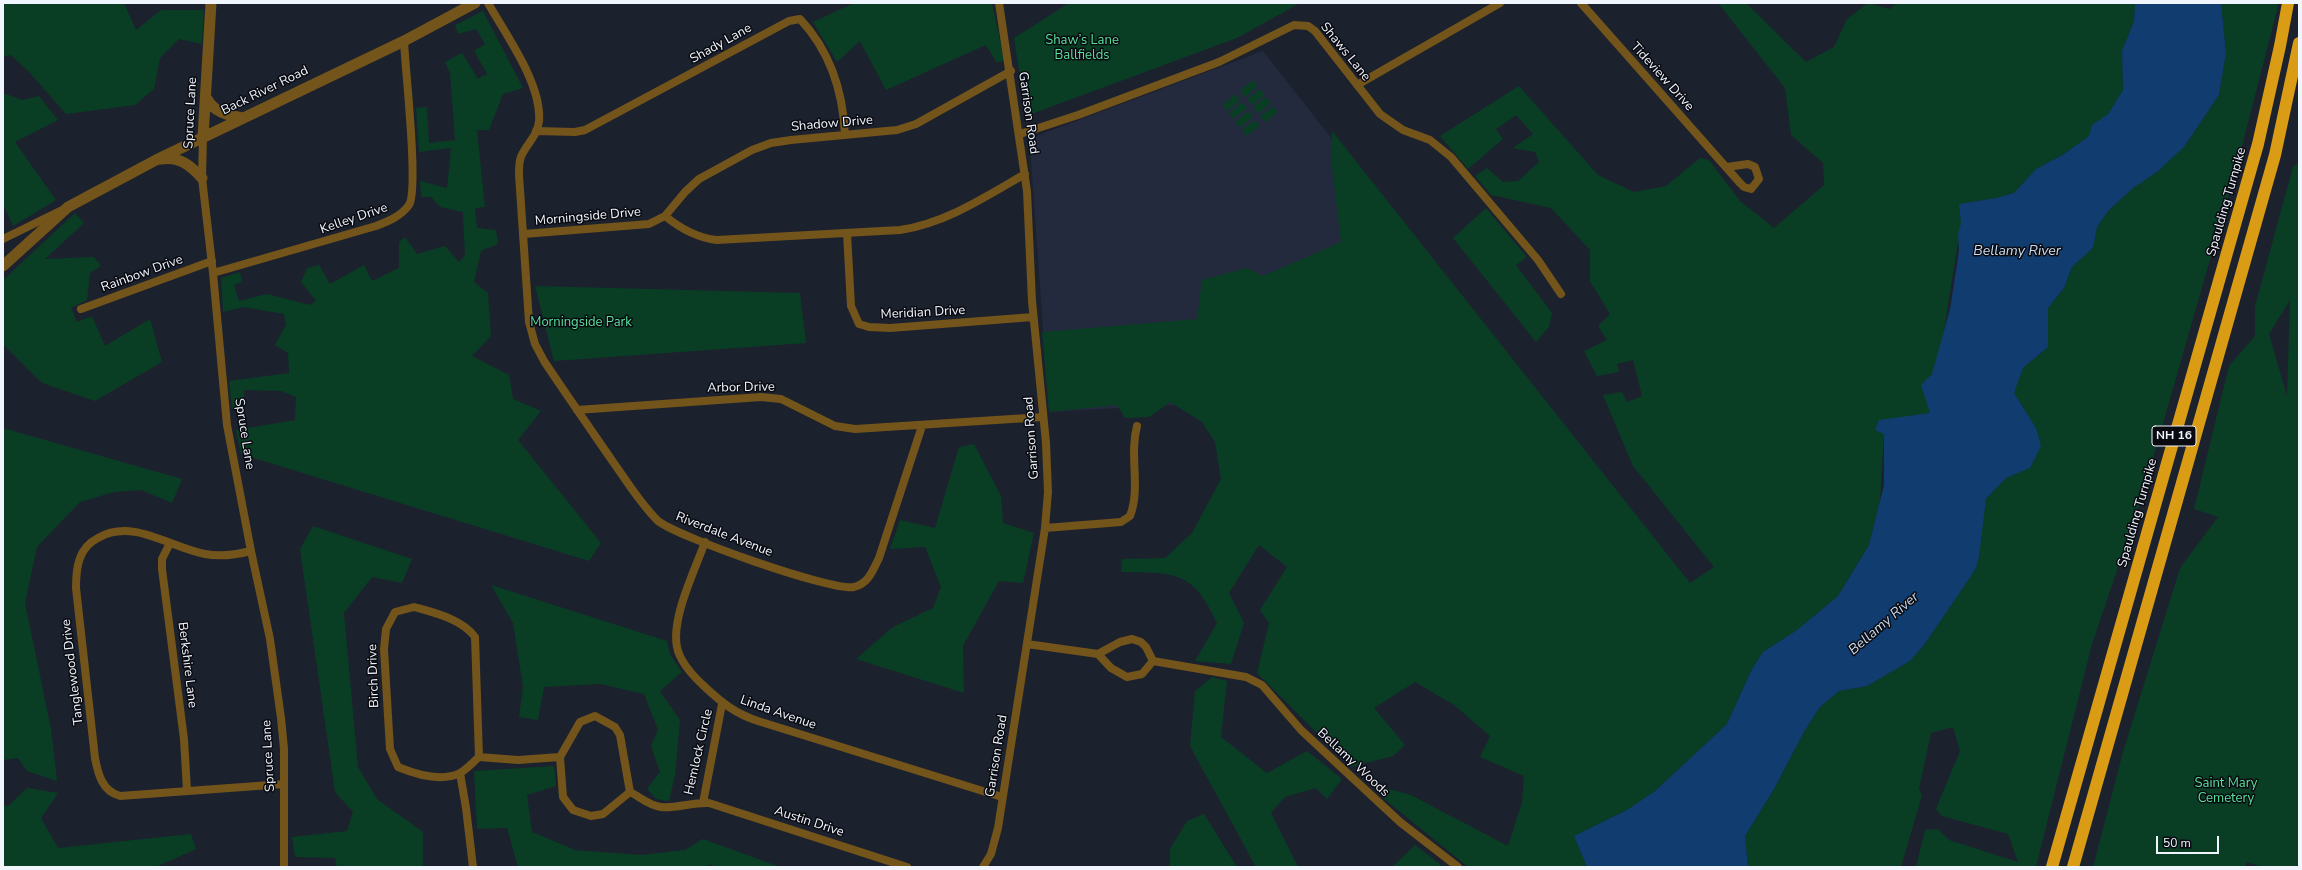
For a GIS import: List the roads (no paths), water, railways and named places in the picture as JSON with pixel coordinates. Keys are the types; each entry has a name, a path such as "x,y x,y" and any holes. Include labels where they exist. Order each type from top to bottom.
{"highway":[{"name":"Spaulding Turnpike","path":"2052,867 2256,152 2280,46 2288,3"},
{"name":"NH 16","path":"2073,867 2275,155 2299,43"}],"street":[{"name":"Spruce Lane","path":"211,3 202,178 214,273 226,418 250,551 270,639 278,688 284,749 284,867"},
{"name":"Back River Road","path":"3,266 68,207 156,160 404,41 475,3"},
{"name":"Morningside Drive","path":"488,3 533,88 538,106 539,122 536,131 520,161 524,234 629,227 649,224 665,216"},
{"name":"Garrison Road","path":"983,867 993,848 1002,797 1045,528 1048,492 1043,417 1033,317 1025,174 999,3"},
{"path":"1357,85 1500,3"},
{"name":"Tideview Drive","path":"1581,3 1727,167"},
{"name":"Shady Lane","path":"536,131 575,132 585,130 789,21 800,19 814,33 833,69 844,108 845,135"},
{"name":"Shaws Lane","path":"1020,134 1078,115 1218,62 1294,25 1308,26 1315,31 1380,114 1391,123 1430,140 1451,157 1538,260 1561,294"},
{"name":"Kelley Drive","path":"214,273 376,226 395,219 409,204 413,194 414,164 404,41"},
{"name":"Shadow Drive","path":"665,216 685,192 699,179 752,150 771,143 897,130 916,124 1010,71"},
{"path":"206,100 210,106 221,114 242,118"},
{"path":"156,160 178,159 191,166 202,178"},
{"path":"665,216 685,230 707,239 717,240 847,233 920,227 957,212 1025,174"},
{"path":"3,239 68,207"},
{"name":"Meridian Drive","path":"847,233 851,306 859,324 869,327 890,328 1033,317"},
{"name":"Riverdale Avenue","path":"524,234 529,317 535,344 544,361 633,490 659,521 676,532 757,562 834,586 854,587 866,581 879,558 922,426"},
{"name":"Rainbow Drive","path":"81,309 212,261"},
{"name":"Arbor Drive","path":"577,410 761,397 781,399 835,426 855,429 922,426 1043,417"},
{"path":"1045,528 1120,522 1130,516 1134,497 1133,442 1137,426"},
{"name":"Tanglewood Drive","path":"250,551 236,555 206,554 130,530 110,531 92,541 80,558 76,567 76,588 99,777 111,794 120,796 284,784"},
{"name":"Linda Avenue","path":"705,542 676,628 677,648 692,674 722,704 739,715 1002,797"},
{"name":"Berkshire Lane","path":"170,543 162,559 162,569 184,738 187,791"},
{"name":"Birch Drive","path":"460,773 447,777 416,774 398,767 390,749 384,649 386,629 395,612 414,607 433,612 470,629 476,637 479,756"},
{"path":"1027,644 1098,654 1120,642 1132,639 1141,642 1146,647 1153,661 1142,674 1127,677 1111,668 1098,654"},
{"name":"Bellamy Woods","path":"1153,661 1236,675 1254,680 1262,685 1312,740 1395,818 1458,867"},
{"name":"Hemlock Circle","path":"630,792 653,805 663,808 702,803 722,704"},
{"path":"595,716 606,721 620,735 630,792 603,814 591,816 573,810 563,797 560,757 580,722 595,716"},
{"path":"473,867 460,773 479,756 518,760 560,757"},
{"name":"Austin Drive","path":"702,803 736,811 907,867"}],"water":[{"name":"Bellamy River","path":"2135,3 2221,3 2226,53 2219,95 2184,147 2158,171 2132,189 2109,210 2097,227 2093,248 2072,267 2064,288 2048,308 2048,347 2023,368 2014,393 2036,428 2041,446 2030,468 2006,478 1986,499 1979,556 1976,568 1924,645 1910,661 1867,686 1839,691 1820,707 1805,730 1774,789 1745,836 1748,867 1587,867 1574,836 1627,810 1655,791 1727,724 1752,669 1763,652 1797,630 1838,596 1869,545 1884,485 1884,434 1875,430 1879,420 1930,413 1921,385 1932,374 1950,309 1959,251 1958,234 1961,223 1959,204 1996,198 2014,193 2036,169 2064,154 2089,136 2092,125 2108,114 2123,90 2122,51 2134,21"}],"park label":[{"name":"Shaw’s Lane Ballfields","path":"1082,48"},
{"name":"Morningside Park","path":"581,323"},
{"name":"Saint Mary Cemetery","path":"2226,792"}]}
